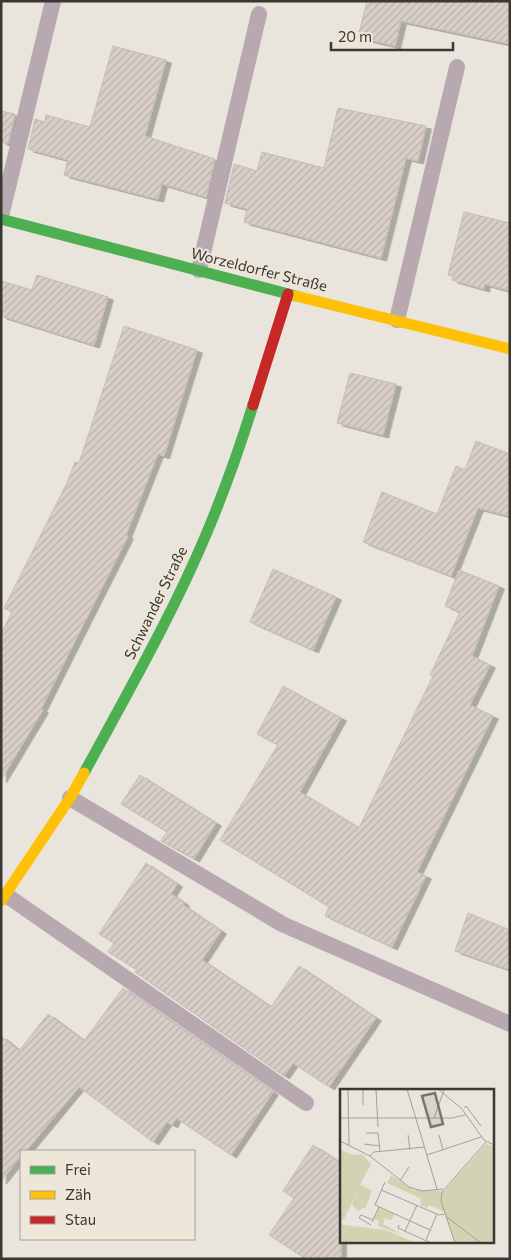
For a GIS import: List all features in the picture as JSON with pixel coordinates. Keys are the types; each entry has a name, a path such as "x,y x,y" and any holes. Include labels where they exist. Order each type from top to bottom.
{"street":[{"name":"Worzeldorfer Straße","path":"1,218 288,294 510,349"},
{"name":"Schwander Straße","path":"3,898 70,798 156,641 208,531 241,444 288,294"}],"lane":[{"path":"1,218 53,1"},
{"path":"199,270 259,14"},
{"path":"396,320 457,67"},
{"path":"70,798 282,924 510,1024"},
{"path":"3,898 306,1103"}],"building":[{"path":"367,1 378,4 378,1 510,1 510,44 401,21 395,46 358,37"},
{"path":"113,46 166,60 145,136 215,159 206,197 162,184 158,199 64,175 68,160 28,149 35,119 45,122 46,115 90,127"},
{"path":"338,108 426,126 418,161 406,158 381,258 244,222 247,209 225,203 234,164 257,171 262,152 324,168"},
{"path":"1,111 15,114 8,144 1,142"},
{"path":"464,212 510,223 510,291 485,284 484,289 452,280 453,276 448,275"},
{"path":"37,275 108,297 94,345 1,316 1,281 32,290"},
{"path":"124,326 197,350 164,456 158,454 126,535 128,536 41,709 43,710 1,780 1,634 12,612 4,608 67,483 75,462 79,463"},
{"path":"350,373 396,384 383,435 337,423"},
{"path":"476,441 510,454 510,516 478,508 451,576 363,542 382,492 437,514 456,466 465,470"},
{"path":"273,569 336,597 313,650 250,622"},
{"path":"459,570 499,586 472,656 490,665 470,705 493,716 417,872 426,876 392,947 325,916 329,907 220,840 278,745 257,734 283,686 341,718 300,792 359,828 433,676 430,675 460,612 445,606"},
{"path":"140,775 216,823 194,859 161,841 167,832 121,804"},
{"path":"146,863 177,884 171,894 184,903 183,905 221,931 202,960 271,1007 299,966 376,1018 329,1087 293,1063 284,1076 135,972 137,970 108,952 114,943 99,934"},
{"path":"468,913 510,930 510,970 455,951"},
{"path":"123,988 273,1092 231,1155 176,1118 172,1125 167,1122 153,1142 79,1087 27,1150 20,1150 20,1157 1,1181 1,1036 19,1051 48,1014 84,1041"},
{"path":"313,1145 340,1162 341,1259 306,1259 269,1235 294,1198 283,1191"}],"traffic: fast":[{"path":"1,219 296,296"},
{"path":"84,773 180,592 226,484 253,405"}],"traffic: slow":[{"path":"296,296 510,349"},
{"path":"1,901 70,798 84,773"}],"traffic: jam":[{"path":"253,405 288,294"}]}
